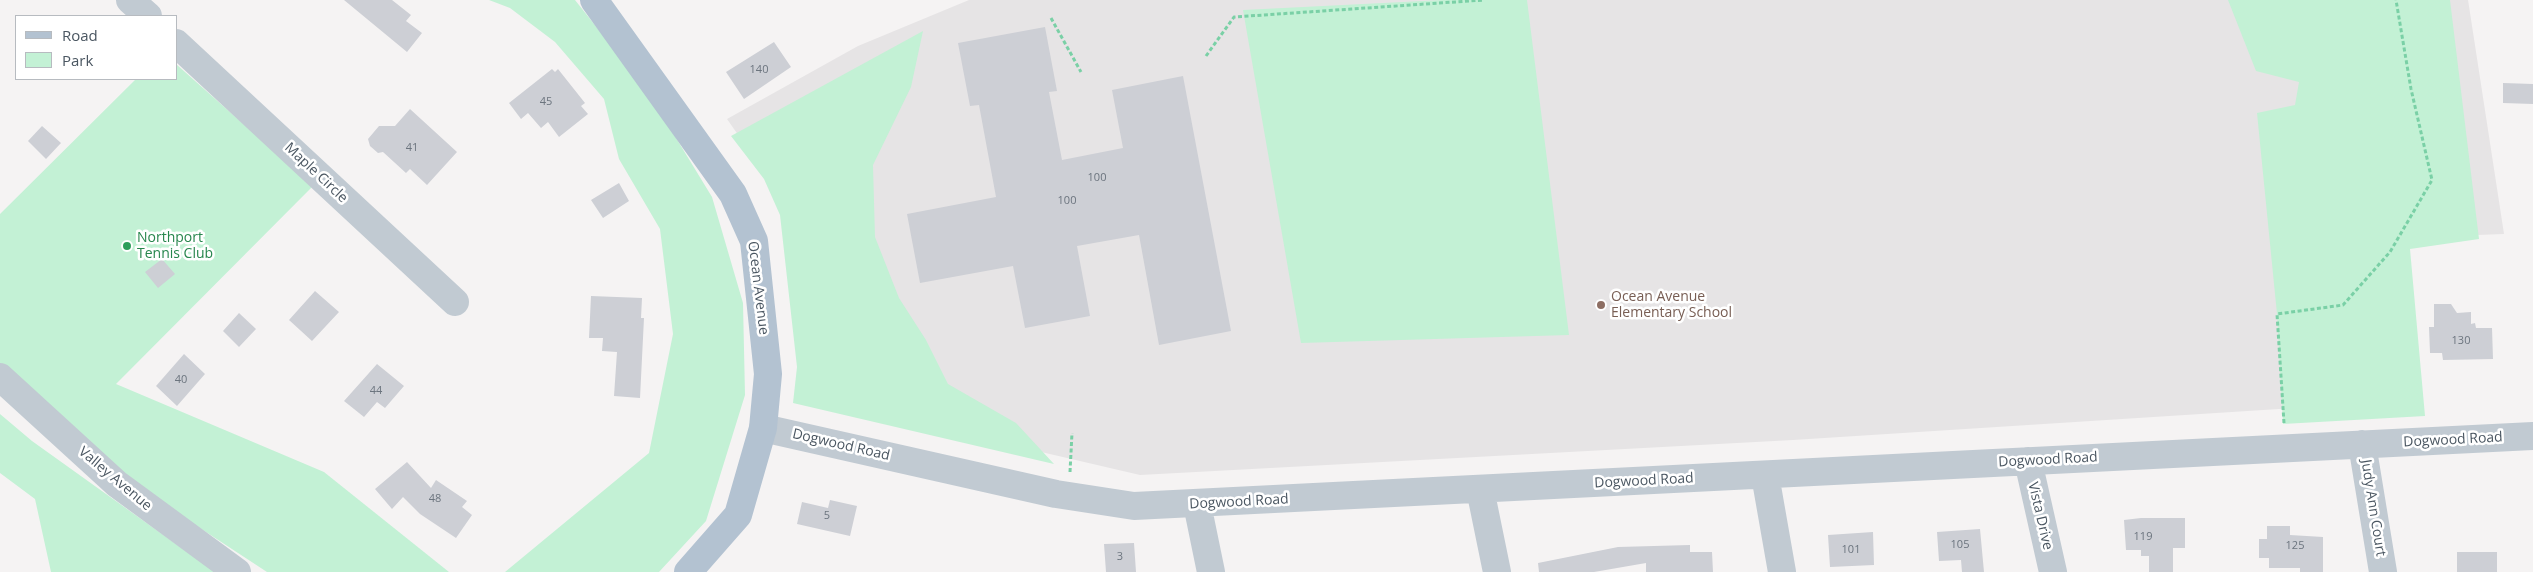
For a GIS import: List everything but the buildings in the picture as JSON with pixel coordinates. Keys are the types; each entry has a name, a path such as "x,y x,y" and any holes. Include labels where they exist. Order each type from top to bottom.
{"main road":[{"name":"Ocean Avenue","path":"594,0 733,194 754,241 768,374 763,428 738,515 688,572"}],"street":[{"path":"130,0 147,15"},
{"name":"Maple Circle","path":"178,45 455,302"},
{"name":"Valley Avenue","path":"0,377 117,484 237,572"},
{"name":"Dogwood Road","path":"763,428 1056,494 1134,506 2533,436"},
{"name":"Judy Ann Court","path":"2362,444 2383,572"},
{"name":"Vista Drive","path":"2028,461 2053,572"},
{"path":"1765,475 1782,572"},
{"path":"1480,489 1497,572"},
{"path":"1197,504 1211,572"}],"path":[{"path":"1206,56 1234,17 1484,0"},
{"path":"2285,430 2276,314 2342,305 2390,252 2432,180 2411,89 2396,0"},
{"path":"1051,18 1080,72"},
{"path":"1069,480 1072,433"}],"shaded area":[{"name":"Ocean Avenue Elementary School","path":"969,0 2468,0 2504,234 2395,238 2420,400 1793,440 1140,475 934,427 778,192 727,119 858,46"}],"green space":[{"path":"489,0 575,0 648,92 712,197 743,303 745,395 706,521 659,572 505,572 649,453 673,334 660,229 619,159 604,99 555,42 510,8"},
{"path":"1443,0 1527,0 1569,335 1301,343 1243,10"},
{"path":"2228,0 2450,0 2479,239 2410,249 2425,416 2283,424 2277,314 2257,113 2295,105 2299,82 2256,71"},
{"path":"923,31 911,87 873,165 875,237 899,298 926,340 948,384 1016,423 1054,464 793,403 797,367 780,215 764,179 731,136"},
{"path":"178,66 313,186 116,384 324,472 449,572 267,572 119,475 0,365 0,214 135,80 178,80"},
{"path":"0,414 32,441 215,572 51,572 35,499 0,473"}],"place":[{"name":"Northport Tennis Club","path":"127,246"},
{"name":"Ocean Avenue Elementary School","path":"1601,305"}]}
